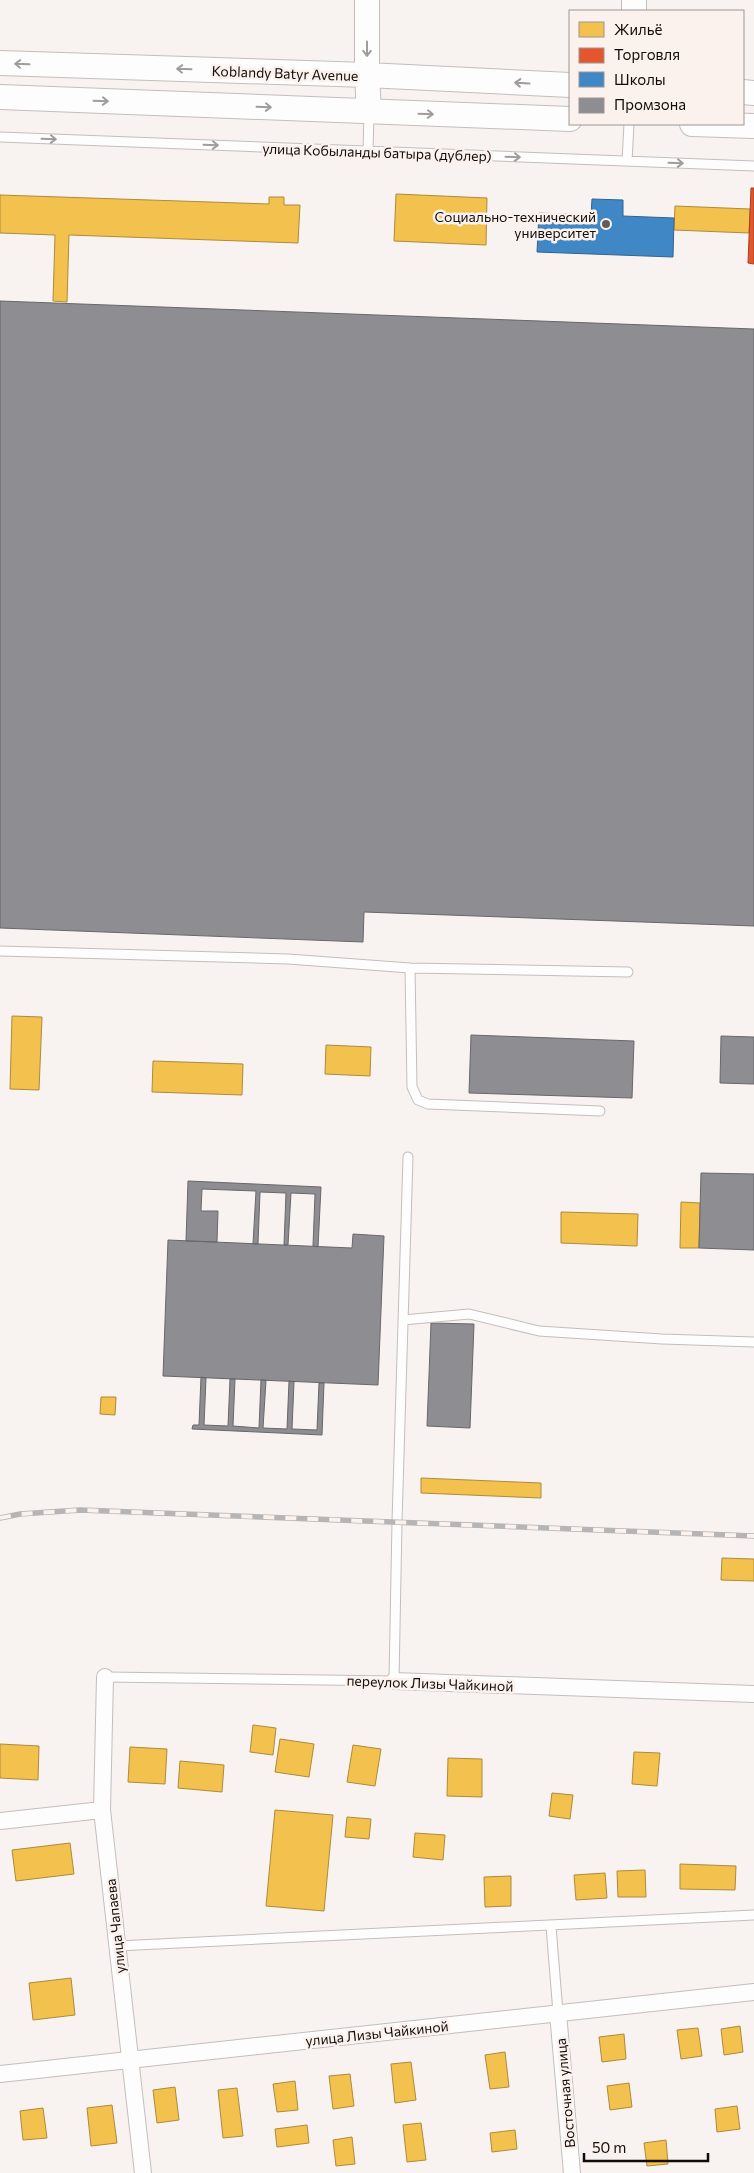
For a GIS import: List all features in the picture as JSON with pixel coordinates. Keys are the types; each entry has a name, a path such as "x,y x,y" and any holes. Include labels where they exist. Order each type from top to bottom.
{"street":[{"path":"366,0 369,112"},
{"name":"Koblandy Batyr Avenue","path":"0,63 367,75 569,85"},
{"path":"0,98 569,119"},
{"path":"723,125 754,126"},
{"name":"улица Чапаева","path":"105,1677 102,1810 143,2173"},
{"name":"переулок Лизы Чайкиной","path":"394,1681 754,1694"},
{"path":"0,1821 102,1810"},
{"name":"улица Лизы Чайкиной","path":"0,2074 754,1992"},
{"name":"Восточная улица","path":"558,2012 572,2173"}],"lane":[{"path":"368,151 369,112"},
{"path":"627,161 629,125"},
{"name":"улица Кобыланды батыра (дублер)","path":"0,137 754,166"},
{"path":"0,951 288,959 410,968 628,972"},
{"path":"410,968 412,1086 418,1100 428,1104 600,1111"},
{"path":"394,1681 408,1157"},
{"path":"403,1320 469,1314 540,1331 662,1339 754,1342"},
{"name":"переулок Лизы Чайкиной","path":"105,1677 394,1681"},
{"path":"117,1946 754,1915"},
{"path":"551,1926 558,2012"}],"building: Жильё":[{"path":"396,194 487,198 486,245 394,241"},
{"path":"0,195 269,204 269,197 284,197 284,205 300,205 298,243 69,235 67,302 53,301 55,235 0,233"},
{"path":"675,206 750,209 749,233 674,230"},
{"path":"12,1016 42,1017 39,1090 10,1089"},
{"path":"326,1045 371,1047 370,1076 325,1074"},
{"path":"153,1061 243,1064 242,1095 152,1092"},
{"path":"681,1202 700,1203 699,1248 680,1248"},
{"path":"561,1212 638,1214 637,1246 561,1243"},
{"path":"101,1397 116,1397 115,1415 100,1414"},
{"path":"421,1478 541,1483 541,1498 421,1493"},
{"path":"722,1558 754,1559 754,1581 721,1580"},
{"path":"253,1725 276,1728 273,1755 250,1752"},
{"path":"280,1739 314,1744 309,1777 275,1772"},
{"path":"0,1744 39,1746 38,1780 0,1778"},
{"path":"353,1745 381,1749 375,1786 347,1782"},
{"path":"130,1747 167,1749 165,1784 128,1782"},
{"path":"634,1752 660,1753 657,1786 632,1784"},
{"path":"448,1758 482,1759 482,1797 447,1796"},
{"path":"180,1761 224,1765 222,1792 178,1788"},
{"path":"552,1793 573,1795 570,1819 549,1816"},
{"path":"275,1810 333,1815 324,1911 266,1906"},
{"path":"347,1817 371,1819 369,1839 345,1837"},
{"path":"415,1833 445,1835 443,1860 413,1857"},
{"path":"70,1843 74,1874 16,1881 12,1850"},
{"path":"680,1864 736,1866 735,1890 680,1889"},
{"path":"645,1870 646,1897 618,1897 617,1871"},
{"path":"605,1873 607,1898 576,1900 574,1875"},
{"path":"511,1876 511,1906 485,1907 484,1877"},
{"path":"71,1978 75,2015 33,2020 29,1983"},
{"path":"740,2026 743,2052 724,2055 721,2029"},
{"path":"698,2028 702,2056 681,2059 677,2030"},
{"path":"624,2034 626,2059 602,2062 599,2037"},
{"path":"505,2052 509,2087 490,2089 485,2055"},
{"path":"411,2062 416,2100 395,2103 391,2064"},
{"path":"350,2074 354,2106 333,2109 329,2076"},
{"path":"295,2081 298,2110 277,2112 273,2084"},
{"path":"629,2083 632,2107 610,2110 607,2086"},
{"path":"175,2087 179,2120 157,2123 153,2090"},
{"path":"237,2088 243,2136 223,2138 218,2090"},
{"path":"112,2105 117,2143 91,2146 87,2108"},
{"path":"737,2106 740,2129 717,2132 715,2109"},
{"path":"43,2108 47,2138 23,2140 20,2111"},
{"path":"421,2123 426,2160 407,2162 403,2125"},
{"path":"307,2125 309,2143 277,2147 275,2129"},
{"path":"515,2130 517,2149 492,2152 490,2133"},
{"path":"352,2137 355,2164 336,2166 333,2140"},
{"path":"666,2140 668,2164 647,2166 644,2143"}],"building: Торговля":[{"path":"751,188 754,188 754,264 748,263"}],"building: Школы":[{"name":"Социально-технический университет","path":"592,199 623,200 623,216 674,218 673,257 537,252 539,213 591,215"}],"building: Промзона":[{"path":"0,301 754,329 754,926 364,912 363,942 0,928"},
{"path":"471,1035 634,1041 632,1098 469,1093"},
{"path":"721,1036 754,1037 754,1084 720,1083"},
{"path":"701,1173 754,1174 754,1250 699,1248"},
{"path":"188,1181 321,1187 318,1247 313,1246 315,1194 291,1193 288,1245 284,1245 286,1193 260,1192 258,1244 253,1244 256,1191 202,1189 201,1211 218,1211 217,1242 186,1241"},
{"path":"353,1234 384,1236 378,1385 163,1376 168,1240 352,1248"},
{"path":"431,1323 474,1324 470,1428 427,1426"},
{"path":"201,1377 206,1378 204,1425 228,1426 230,1379 235,1379 233,1426 259,1428 261,1380 266,1380 263,1428 287,1429 289,1381 294,1382 292,1429 317,1430 319,1383 324,1383 322,1435 192,1429 193,1425 199,1425"}],"railway":[{"path":"0,1518 20,1514 80,1510 754,1536"}],"place":[{"name":"Социально-технический университет","path":"606,224"}]}
